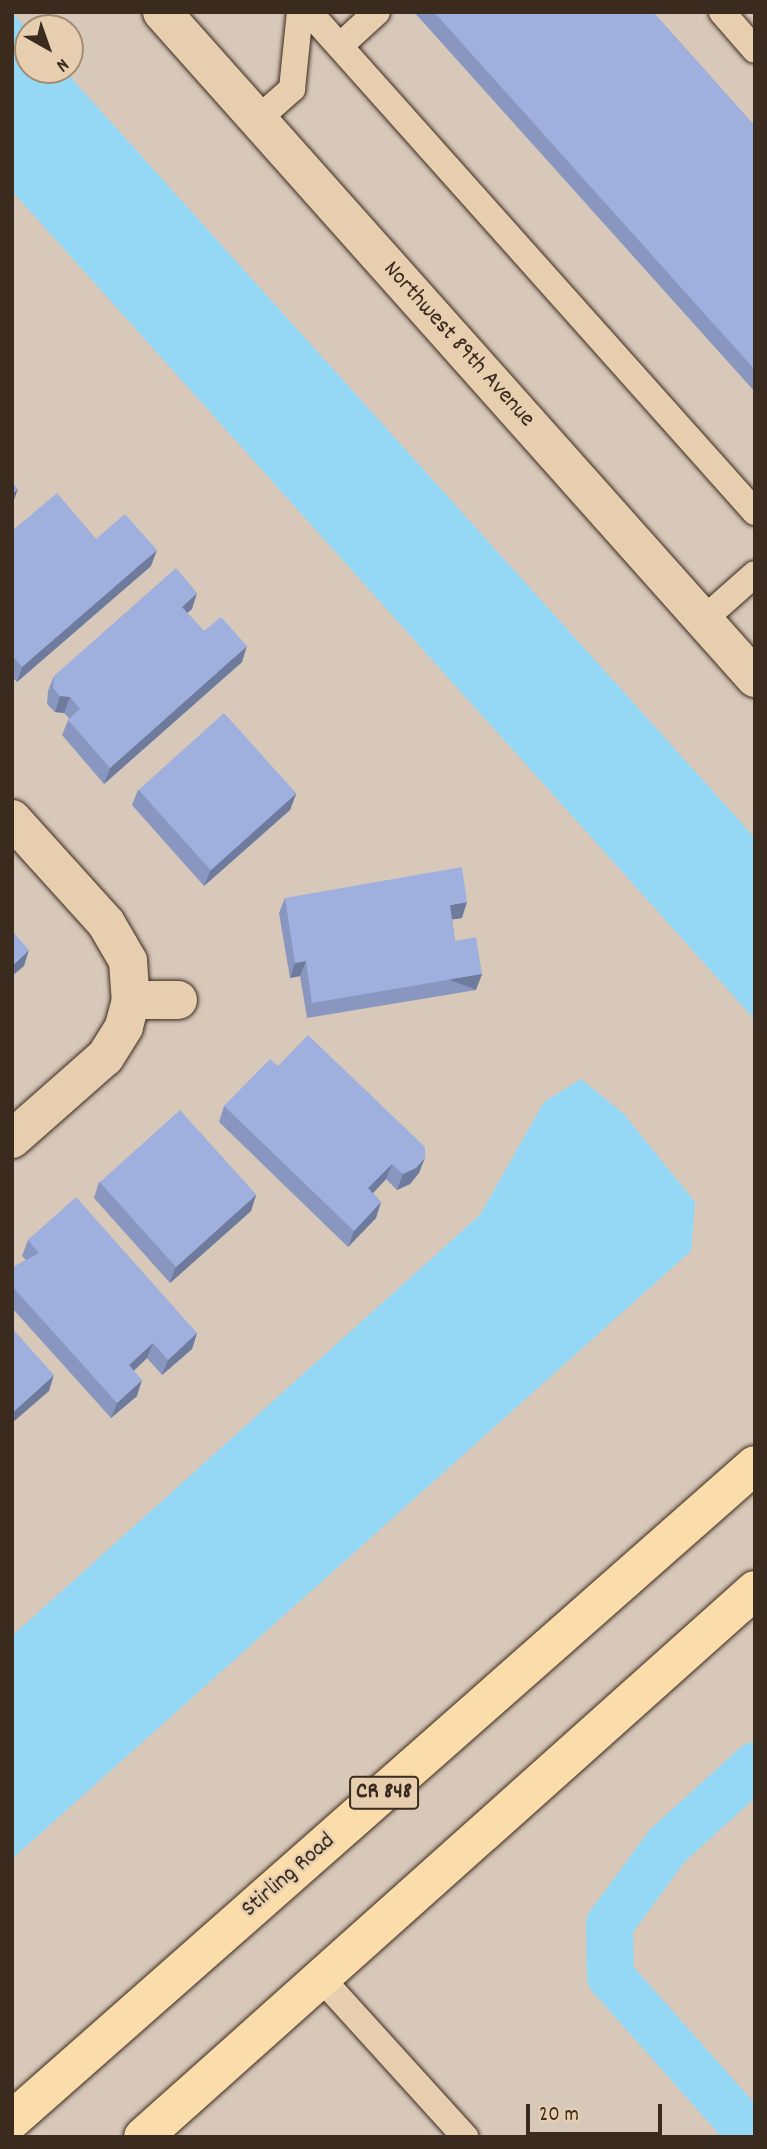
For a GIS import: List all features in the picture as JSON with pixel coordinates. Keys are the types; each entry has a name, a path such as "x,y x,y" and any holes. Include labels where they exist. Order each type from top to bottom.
{"main road":[{"name":"Stirling Road","path":"12,2119 755,1465"},
{"path":"143,2137 755,1590"}],"street":[{"name":"Northwest 89th Avenue","path":"162,12 755,678"},
{"path":"12,819 106,923 128,961 131,1000 124,1027 105,1057 12,1139"},
{"path":"131,1000 178,999"}],"lane":[{"path":"257,120 292,89 300,12"},
{"path":"310,12 755,512"},
{"path":"340,46 377,12"},
{"path":"722,12 755,50"},
{"path":"703,620 755,574"},
{"path":"321,1978 465,2137"}],"water":[{"path":"12,12 14,84 77,84 755,838 755,1020 12,191"},
{"path":"581,1079 623,1113 695,1202 691,1251 12,1859 12,1636 480,1215 544,1102"}],"building":[{"path":"434,12 653,12 752,123 755,121 755,370"},
{"path":"12,482 18,489 12,494"},
{"path":"57,493 96,539 125,514 157,550 22,667 12,655 12,531"},
{"path":"176,568 197,593 182,607 204,631 221,617 247,646 110,768 68,720 80,709 70,697 60,696 53,688 54,676"},
{"path":"224,713 296,793 211,870 139,790"},
{"path":"462,867 467,902 450,905 455,941 476,937 482,974 312,1003 306,961 295,963 285,898"},
{"path":"12,931 29,950 12,966"},
{"path":"308,1035 425,1147 425,1158 416,1168 403,1174 392,1164 368,1188 381,1202 354,1231 224,1106 270,1059 278,1066"},
{"path":"180,1110 256,1195 176,1267 100,1182"},
{"path":"76,1197 197,1333 168,1360 153,1343 129,1365 142,1380 117,1403 12,1286 12,1268 39,1253 28,1240"},
{"path":"12,1328 54,1375 12,1413"}],"waterway":[{"path":"753,2137 610,1976 609,1924 667,1845 755,1765"}]}
